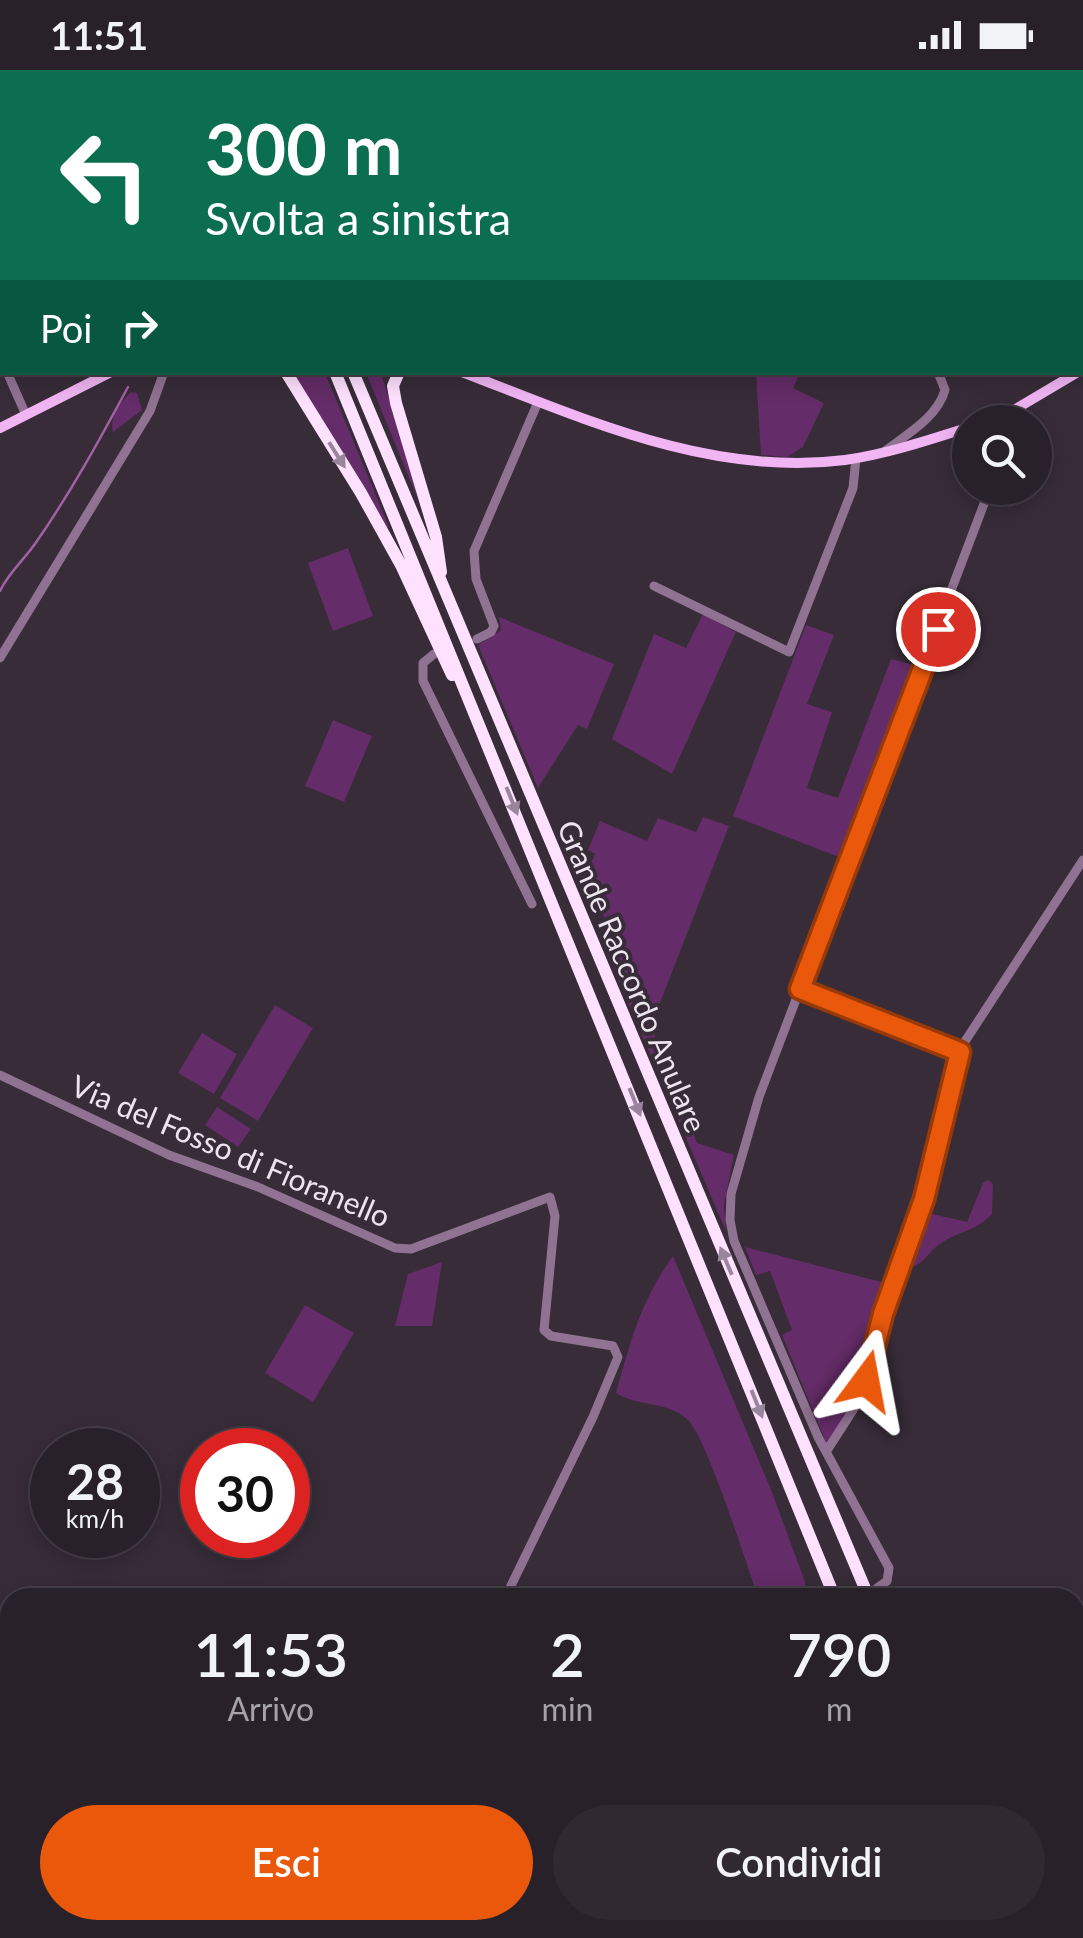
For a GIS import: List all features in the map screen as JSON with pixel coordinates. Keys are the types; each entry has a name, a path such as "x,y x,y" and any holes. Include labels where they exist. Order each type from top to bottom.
{"highway":[{"path":"288,375 361,493 416,596 449,669 475,711"},
{"name":"Grande Raccordo Anulare","path":"336,375 832,1588"},
{"path":"386,375 436,537 442,585"},
{"path":"396,403 393,386 398,375"},
{"name":"Grande Raccordo Anulare","path":"355,376 870,1588"}],"main road":[{"path":"0,428 105,375"},
{"path":"470,375 652,442 703,453 792,462 856,458 952,432"},
{"path":"1030,405 1075,375"}],"street":[{"path":"8,375 26,415"},
{"path":"0,658 150,411 163,375"},
{"path":"882,452 923,423 937,407 945,392 939,375"},
{"path":"477,639 494,626 476,580 472,562 475,545 538,402"},
{"path":"654,586 790,652 854,483 856,458"},
{"path":"878,1588 889,1578 888,1565 826,1452 744,1266 730,1220 731,1194 746,1139 800,989 984,505"},
{"path":"434,654 422,664 423,681 532,904"},
{"path":"826,1452 862,1396 883,1314 924,1199 960,1052 979,1015 1083,860"},
{"path":"800,989 960,1052"},
{"name":"Via del Fosso di Fioranello","path":"0,1075 168,1155 258,1188 395,1248 411,1249 550,1197 555,1216 544,1330 552,1336 610,1344 618,1357 599,1405 510,1588"}],"shaded area":[{"path":"295,375 326,375 389,527 386,529"},
{"path":"367,375 382,375 426,519"},
{"path":"756,375 799,375 793,388 824,403 803,447 787,457 761,455"},
{"path":"131,392 137,393 142,410 113,432 116,410"},
{"path":"348,548 373,616 333,631 308,563"},
{"path":"703,614 736,632 672,774 612,739 654,634 686,648"},
{"path":"499,617 614,664 587,729 578,725 538,788 478,645 501,630"},
{"path":"806,625 834,635 807,704 832,712 807,788 838,798 891,659 918,666 844,859 733,816"},
{"path":"333,720 372,736 344,802 305,786"},
{"path":"703,817 729,826 651,1026 697,1143 734,1155 724,1205 726,1231 600,937 607,923 584,879 595,854 588,850 600,821 647,841 658,818 696,832"},
{"path":"275,1005 313,1028 258,1121 220,1098"},
{"path":"202,1033 237,1054 214,1094 178,1073"},
{"path":"217,1107 251,1129 238,1147 205,1125"},
{"path":"988,1180 993,1184 992,1214 938,1245 911,1268 907,1264 924,1212 967,1222 983,1183"},
{"path":"745,1247 889,1284 878,1314 859,1398 827,1445 782,1335 792,1330 770,1271 756,1275"},
{"path":"673,1256 772,1492 805,1588 755,1588 715,1474 695,1430 679,1413 616,1393 644,1306"},
{"path":"442,1262 432,1326 395,1326 408,1274"},
{"path":"305,1305 354,1333 313,1402 265,1373"}],"waterway":[{"path":"0,591 62,504 128,387"}],"route":[{"path":"866,1381 883,1314 924,1199 960,1052 800,989 938,629"}]}
